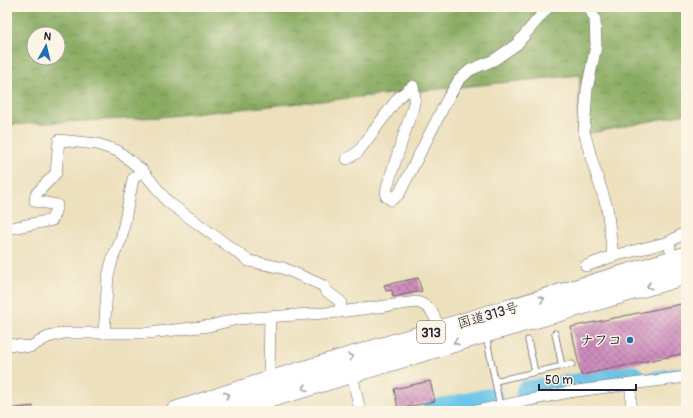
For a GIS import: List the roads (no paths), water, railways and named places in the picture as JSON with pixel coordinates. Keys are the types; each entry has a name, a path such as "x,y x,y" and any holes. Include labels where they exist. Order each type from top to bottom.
{"highway":[{"name":"国道313号","path":"176,411 439,329 679,258"},
{"name":"国道313号","path":"227,411 486,333 681,277"}],"street":[{"path":"347,159 358,152 398,98 413,86 415,98 387,188 386,196 391,200 400,194 448,98 459,80 470,70 494,60 517,44 548,7"},
{"path":"589,7 595,19 596,46 587,89 584,130 592,161 607,207 613,256"},
{"path":"7,229 52,220 58,205 35,201 36,194 56,173 59,140 97,144 118,151 142,170 168,202 249,261 283,268 324,286 324,290 341,302 339,312"},
{"path":"104,333 108,276 113,257 121,240 133,179 142,170"},
{"path":"586,266 613,256 669,242 686,232"},
{"path":"669,242 679,258 681,277"},
{"path":"7,344 30,347 40,340 55,335 149,333 209,326 237,319 339,312 417,302 425,304 430,309 439,329"},
{"path":"270,317 269,370 272,380"},
{"path":"352,374 360,411"},
{"path":"476,411 500,408 569,392 686,377"},
{"path":"629,411 631,404 631,385"}],"lane":[{"path":"486,333 500,408"},
{"path":"555,333 562,366"},
{"path":"528,340 535,372"},
{"path":"495,381 572,364"}],"waterway":[{"path":"634,380 633,377 686,368"},
{"path":"527,392 633,377"},
{"path":"434,411 492,399"}],"place":[{"name":"ナフコ","path":"630,340"}]}
